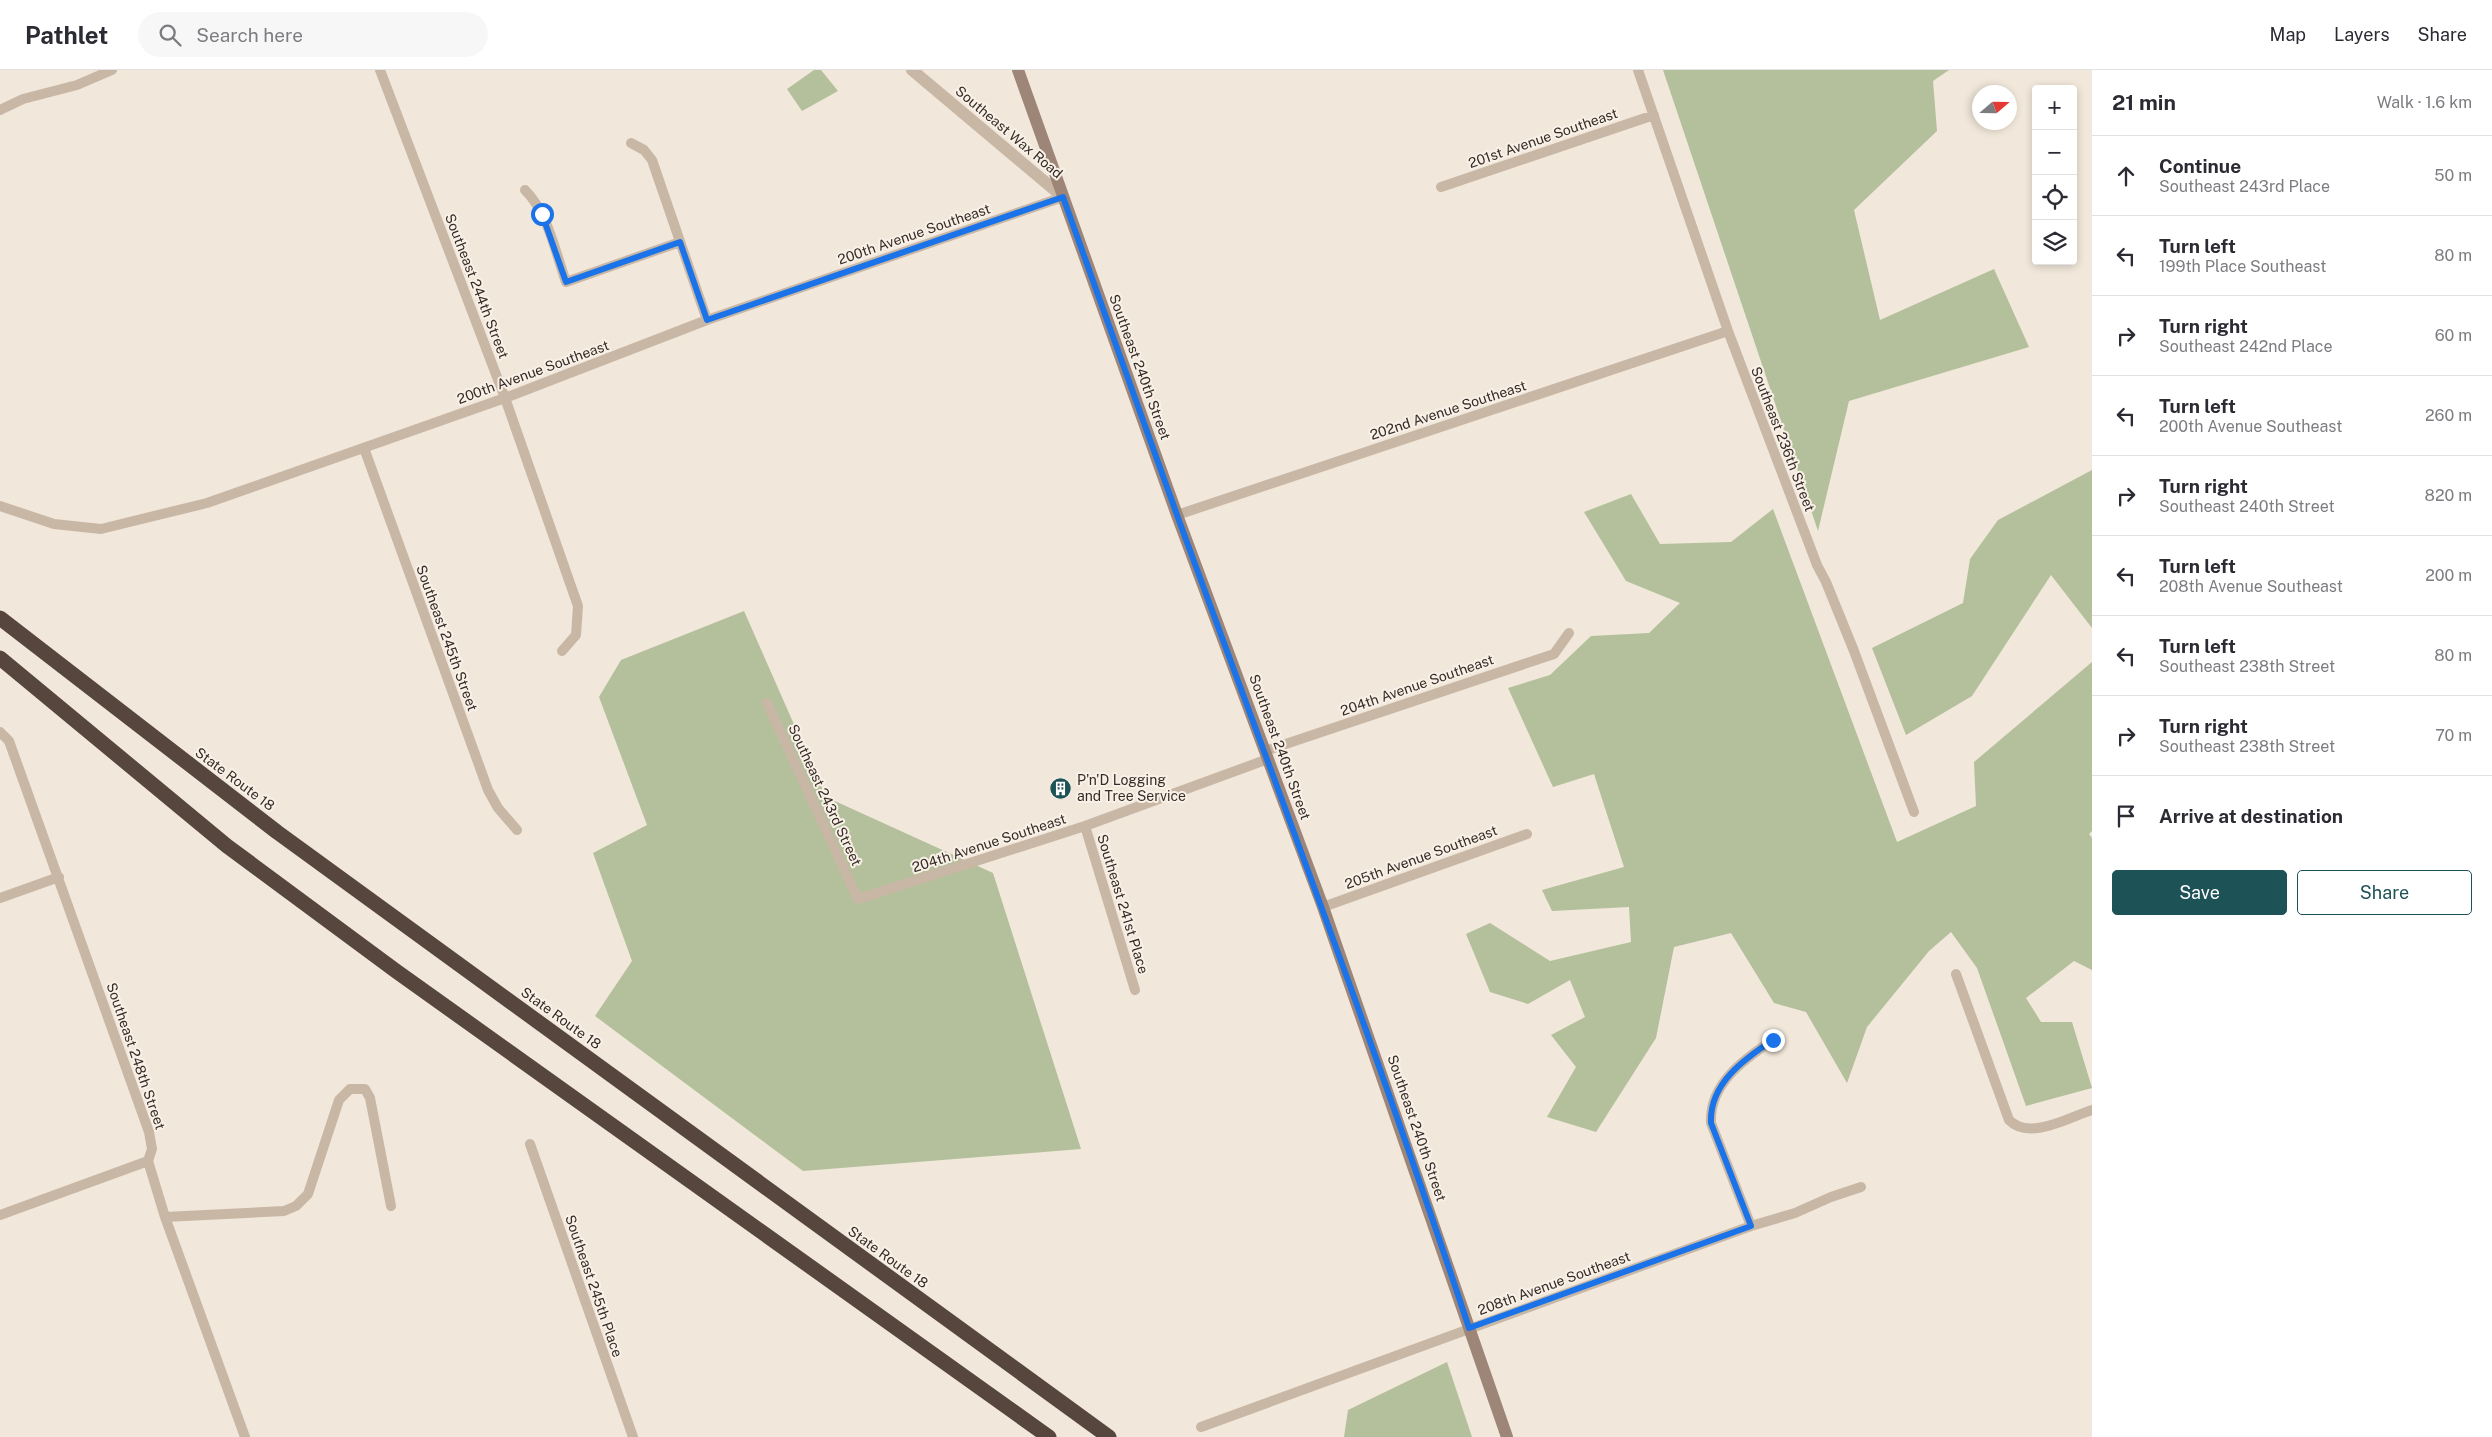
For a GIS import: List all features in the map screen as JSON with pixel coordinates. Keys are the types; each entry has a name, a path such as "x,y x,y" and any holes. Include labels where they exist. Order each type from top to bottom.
{"highway":[{"name":"State Route 18","path":"0,618 278,832 1109,1437"},
{"path":"0,658 213,835 426,993 1049,1437"}],"main road":[{"name":"Southeast 240th Street","path":"1018,70 1177,515 1323,907 1421,1182 1507,1437"}],"street":[{"path":"0,110 23,99 77,85 112,70"},
{"name":"Southeast 244th Street","path":"380,70 505,398 578,606 576,635 562,651"},
{"name":"Southeast Wax Road","path":"912,70 1063,197"},
{"name":"Southeast 236th Street","path":"1638,70 1728,331 1813,555 1854,652 1914,812"},
{"name":"201st Avenue Southeast","path":"1441,187 1654,114"},
{"path":"632,144 644,150 652,160 707,320"},
{"path":"525,190 536,201 542,214 566,282 680,242"},
{"name":"200th Avenue Southeast","path":"3,508 54,524 101,529 207,503 505,398 707,320 1063,197"},
{"name":"202nd Avenue Southeast","path":"1177,515 1728,331"},
{"name":"Southeast 245th Street","path":"364,448 488,790 498,808 516,830"},
{"name":"204th Avenue Southeast","path":"858,899 1085,826 1267,755 1554,654 1569,633"},
{"name":"Southeast 243rd Street","path":"767,702 858,899"},
{"name":"Southeast 248th Street","path":"0,732 10,741 149,1132 152,1149 148,1161 165,1217 245,1437"},
{"name":"Southeast 241st Place","path":"1085,826 1135,990"},
{"name":"205th Avenue Southeast","path":"1323,907 1527,834"},
{"path":"0,898 59,877"},
{"path":"1956,974 2010,1120 2020,1128 2035,1129 2092,1110"},
{"path":"1751,1226 1711,1123 1710,1112 1713,1101 1732,1070 1747,1057 1773,1040"},
{"path":"165,1217 284,1211 296,1206 308,1194 338,1100 350,1089 364,1089 370,1098 392,1206"},
{"name":"Southeast 245th Place","path":"530,1144 633,1437"},
{"path":"0,1215 148,1161"},
{"name":"208th Avenue Southeast","path":"1201,1427 1751,1226 1795,1214 1831,1197 1861,1187"}],"green space":[{"path":"814,70 821,70 838,91 802,111 787,89"},
{"path":"1663,70 1949,70 1933,81 1937,131 1854,210 1880,320 1994,269 2029,347 1849,401 1818,531"},
{"path":"2092,470 2092,628 2051,575 1972,696 1906,735 1872,648 1963,603 1970,559 1998,520"},
{"path":"1631,494 1660,544 1731,542 1773,509 1897,842 1976,806 1974,762 2092,662 2092,831 2089,834 2092,838 2092,970 2074,961 2026,998 2041,1022 2072,1022 2092,1088 2026,1106 1977,968 1951,932 1929,951 1867,1027 1847,1083 1806,1012 1774,1003 1731,933 1674,947 1656,1038 1596,1132 1547,1117 1576,1067 1551,1035 1585,1017 1570,980 1528,1004 1490,992 1466,934 1490,923 1550,961 1631,942 1629,907 1552,911 1542,890 1624,867 1594,774 1553,787 1508,688 1550,675 1591,636 1649,633 1680,603 1626,581 1584,512"},
{"path":"744,611 826,797 993,873 1081,1149 803,1171 595,1016 632,961 593,853 647,825 599,697 621,660"},
{"path":"1447,1362 1472,1437 1344,1437 1348,1410"}],"place":[{"name":"P'n'D Logging and Tree Service","path":"1061,788"}],"route":[{"path":"542,214 566,282 680,242 707,320 1063,197 1177,515 1323,907 1421,1182 1469,1328 1751,1226 1711,1123 1710,1112 1713,1101 1732,1070 1747,1057 1773,1040"}]}
